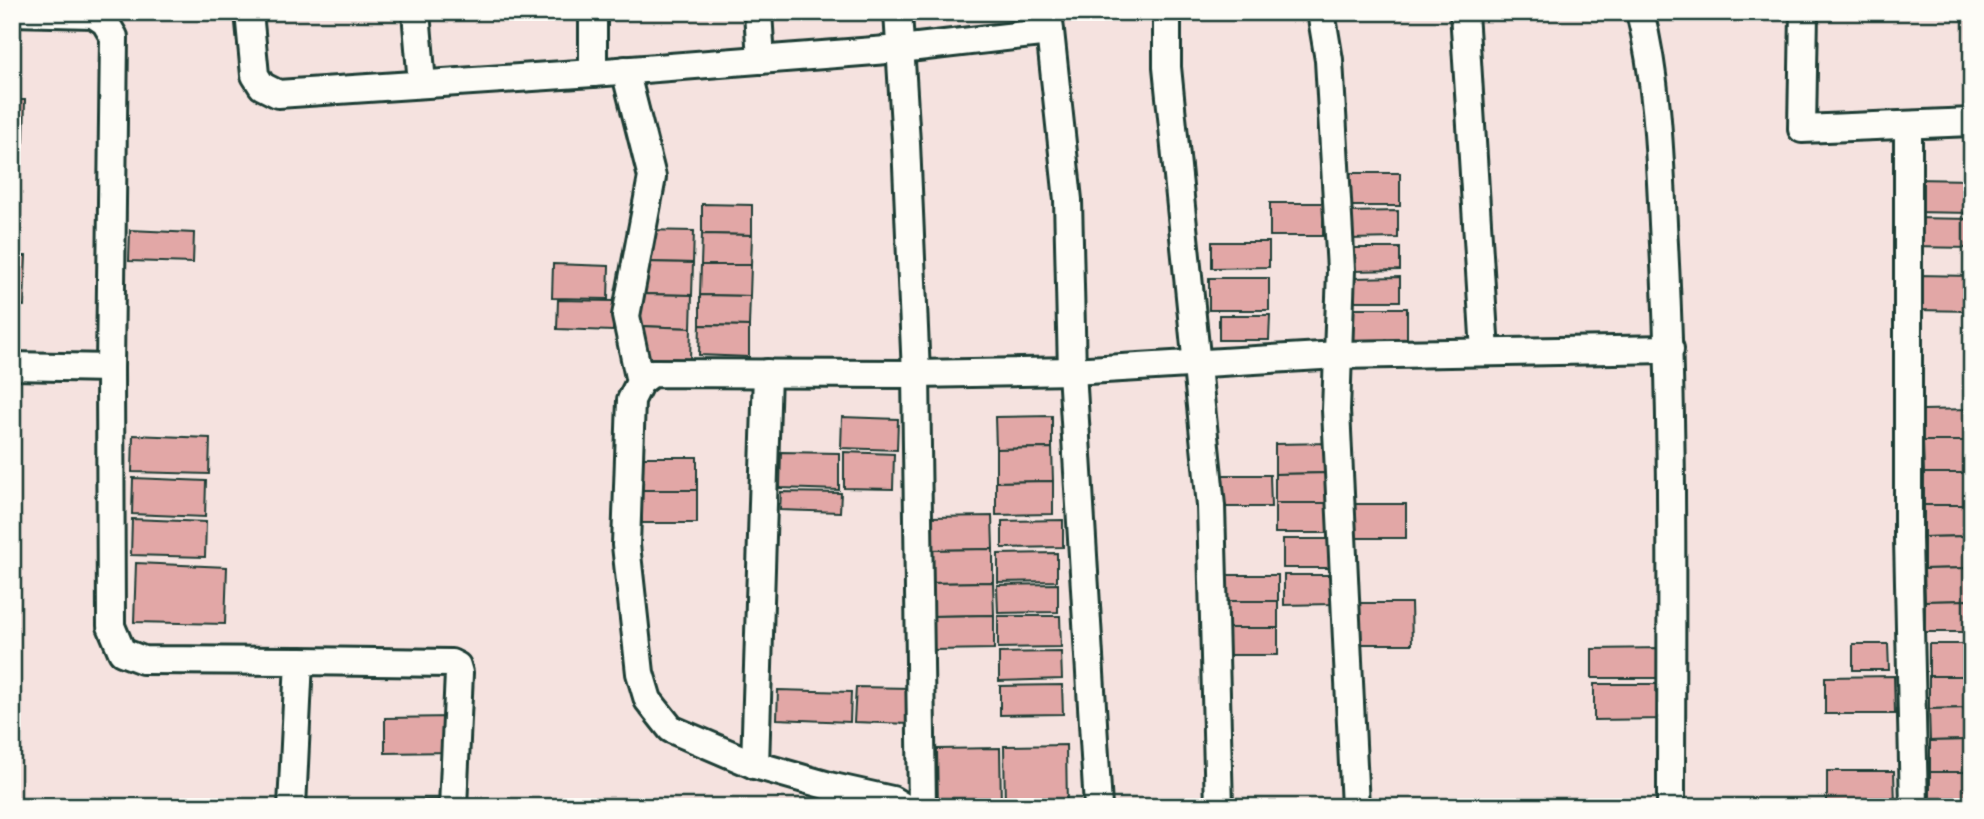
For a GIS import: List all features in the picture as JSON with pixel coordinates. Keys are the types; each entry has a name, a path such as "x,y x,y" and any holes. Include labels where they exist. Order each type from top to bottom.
{"street":[{"path":"12,12 93,14 105,22 114,37 110,368 111,626 122,652 143,660 452,663 457,666 459,673 453,807"},
{"path":"249,12 255,75 262,86 278,94 900,50 1049,22 1068,200 1072,371 1098,807"},
{"path":"416,12 422,84"},
{"path":"593,12 593,73"},
{"path":"758,12 761,60"},
{"path":"898,12 916,374 922,807"},
{"path":"1167,12 1167,67 1212,506 1219,807"},
{"path":"1321,12 1329,60 1341,270 1336,410 1355,807"},
{"path":"1464,12 1485,352"},
{"path":"1640,12 1647,41 1658,140 1670,349 1671,807"},
{"path":"1804,12 1802,129 1972,122"},
{"path":"625,70 652,177 626,316 640,382"},
{"path":"1908,125 1908,538 1914,807"},
{"path":"904,807 892,800 755,765 671,729 648,700 640,673 626,545 631,400 640,382 652,373 916,374 1072,371 1338,355 1670,349"},
{"path":"12,366 110,368"},
{"path":"755,765 767,373"},
{"path":"292,807 299,661"}],"building":[{"path":"12,100 25,100 24,142 12,141"},
{"path":"1347,173 1400,173 1400,206 1347,206"},
{"path":"1912,179 1972,180 1972,213 1912,212"},
{"path":"1270,203 1323,203 1323,236 1270,236"},
{"path":"702,204 752,205 752,235 702,234"},
{"path":"12,206 21,206 19,247 12,247"},
{"path":"1398,211 1398,238 1348,239 1348,212"},
{"path":"1912,218 1972,219 1972,248 1911,247"},
{"path":"130,230 194,233 193,263 129,261"},
{"path":"642,230 694,231 693,263 641,262"},
{"path":"702,234 752,235 751,265 701,265"},
{"path":"1212,242 1269,242 1269,267 1212,268"},
{"path":"1352,248 1400,248 1400,270 1352,271"},
{"path":"12,256 26,256 24,306 12,305"},
{"path":"641,262 693,263 692,295 640,294"},
{"path":"553,264 609,266 608,299 552,298"},
{"path":"701,265 751,265 750,296 700,295"},
{"path":"1917,275 1972,276 1972,311 1917,310"},
{"path":"1400,277 1400,301 1354,301 1354,278"},
{"path":"1209,278 1269,278 1269,310 1209,310"},
{"path":"640,294 692,295 691,328 640,326"},
{"path":"700,295 750,296 749,326 700,325"},
{"path":"558,300 613,301 613,331 557,329"},
{"path":"1349,308 1407,308 1407,340 1349,340"},
{"path":"1219,315 1270,315 1269,340 1219,340"},
{"path":"700,325 749,326 749,357 699,355"},
{"path":"640,326 691,328 690,359 639,358"},
{"path":"1972,409 1972,441 1923,441 1923,410"},
{"path":"1052,416 1052,448 996,449 995,417"},
{"path":"842,417 898,419 897,450 841,448"},
{"path":"133,435 210,438 209,474 132,472"},
{"path":"1923,441 1972,441 1972,473 1924,473"},
{"path":"1333,443 1333,473 1275,474 1275,444"},
{"path":"1052,448 1053,481 996,482 996,449"},
{"path":"781,452 839,453 839,490 780,488"},
{"path":"844,452 894,454 893,489 844,488"},
{"path":"641,457 697,457 697,490 642,490"},
{"path":"1333,473 1333,503 1275,503 1275,474"},
{"path":"1924,473 1972,473 1972,505 1924,505"},
{"path":"1218,475 1270,475 1271,507 1218,507"},
{"path":"133,478 206,481 205,517 132,514"},
{"path":"1053,481 1053,514 996,515 996,482"},
{"path":"642,490 697,490 697,523 642,523"},
{"path":"781,492 841,493 840,512 780,510"},
{"path":"1275,503 1333,503 1333,533 1275,533"},
{"path":"1355,504 1406,504 1406,538 1355,538"},
{"path":"1924,505 1972,505 1972,536 1924,537"},
{"path":"992,516 993,549 931,550 930,517"},
{"path":"132,519 206,522 205,557 131,555"},
{"path":"1063,520 1063,547 1002,548 1002,521"},
{"path":"1972,536 1972,568 1924,569 1924,537"},
{"path":"1283,539 1331,539 1331,568 1283,568"},
{"path":"993,549 993,582 931,583 931,550"},
{"path":"1057,553 1057,581 998,582 998,554"},
{"path":"136,563 227,567 225,624 134,622"},
{"path":"1972,568 1972,600 1925,601 1924,569"},
{"path":"1225,575 1278,575 1278,601 1225,601"},
{"path":"1284,575 1332,575 1332,604 1284,605"},
{"path":"993,582 994,615 932,616 931,583"},
{"path":"1058,584 1058,612 998,613 997,585"},
{"path":"1972,600 1972,632 1925,632 1925,601"},
{"path":"1225,601 1278,601 1278,628 1225,628"},
{"path":"1358,603 1411,603 1412,644 1358,644"},
{"path":"994,615 994,649 932,650 932,616"},
{"path":"998,616 1060,616 1061,647 998,648"},
{"path":"1225,628 1278,628 1278,655 1225,655"},
{"path":"1853,644 1888,644 1889,670 1853,670"},
{"path":"1929,644 1972,644 1972,676 1929,676"},
{"path":"1662,648 1662,678 1592,678 1592,649"},
{"path":"1061,652 1062,679 999,681 999,653"},
{"path":"1894,676 1895,714 1825,714 1825,677"},
{"path":"1929,676 1972,676 1972,708 1929,709"},
{"path":"1594,684 1665,684 1665,719 1594,720"},
{"path":"1062,685 1063,714 1000,715 1000,686"},
{"path":"856,687 911,688 910,724 854,722"},
{"path":"778,690 851,692 850,722 777,719"},
{"path":"1972,708 1972,740 1930,741 1929,709"},
{"path":"451,717 452,752 385,753 385,718"},
{"path":"1972,740 1972,772 1930,772 1930,741"},
{"path":"1066,745 1067,806 1005,807 1004,746"},
{"path":"1000,748 1001,806 938,807 937,749"},
{"path":"1827,771 1894,771 1895,806 1827,807"},
{"path":"1930,772 1972,772 1972,804 1930,804"},
{"path":"446,799 446,807 394,807 394,800"}]}
